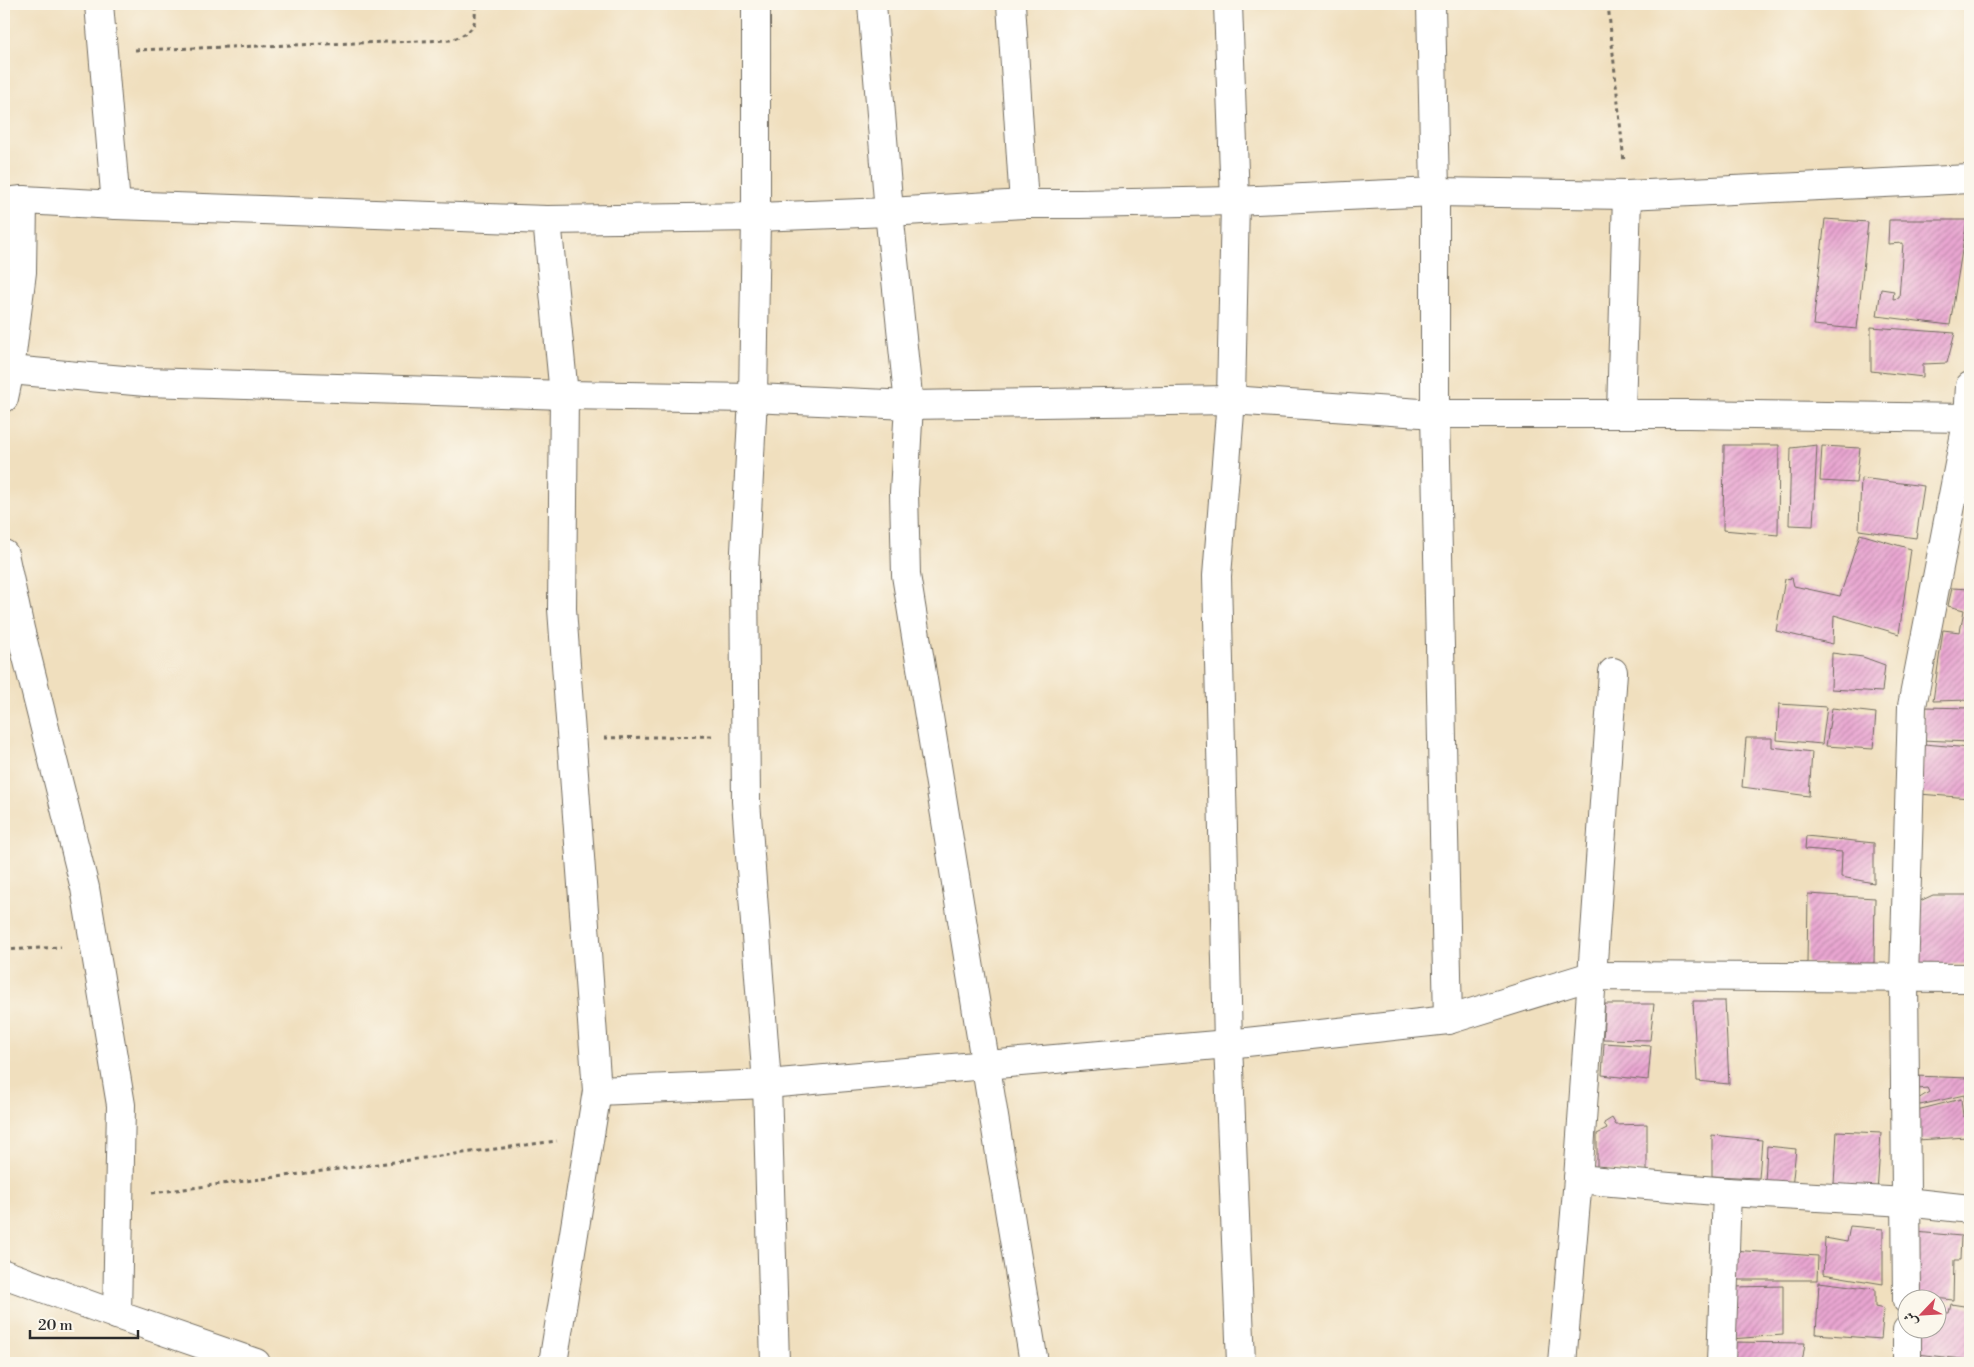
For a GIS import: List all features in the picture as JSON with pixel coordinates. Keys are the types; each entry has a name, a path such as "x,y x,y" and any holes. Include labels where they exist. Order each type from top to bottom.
{"street":[{"path":"99,4 116,206"},
{"path":"756,4 756,217 753,398 744,571 745,735 746,801 767,1084 775,1363"},
{"path":"872,4 889,212 909,405 904,492 906,575 1034,1363"},
{"path":"1011,4 1024,204"},
{"path":"1228,4 1235,201 1231,400 1217,576 1228,1044 1241,1363"},
{"path":"1431,4 1435,192 1435,414 1448,1020"},
{"path":"4,398 10,370 22,272 14,201 547,220 756,217 1024,204 1235,201 1435,192 1627,195 1970,179"},
{"path":"1621,414 1627,195"},
{"path":"547,220 564,395 562,609 597,1091 554,1363"},
{"path":"10,370 146,382 564,395 753,398 909,405 1231,400 1435,414 1969,418"},
{"path":"1906,1290 1904,978 1912,706 1969,418 1970,386"},
{"path":"4,554 12,633 85,888 121,1105 117,1315"},
{"path":"1562,1363 1578,1179 1613,672"},
{"path":"597,1091 767,1084 1228,1044 1448,1020 1591,976 1970,978"},
{"path":"1578,1179 1728,1192 1906,1202 1970,1209"},
{"path":"1721,1363 1728,1192"},
{"path":"4,1274 256,1363"},
{"path":"1906,1340 1906,1363"}],"path":[{"path":"102,51 452,40 468,33 476,21 475,4"},
{"path":"1608,4 1627,195"},
{"path":"571,738 745,735"},
{"path":"4,950 94,946"},
{"path":"119,1198 590,1137"}],"building":[{"path":"1825,219 1868,222 1857,329 1813,325"},
{"path":"1889,220 1967,220 1950,325 1877,316 1881,289 1894,291 1893,299 1899,298 1903,243 1888,244"},
{"path":"1871,327 1955,333 1947,363 1923,364 1923,377 1871,371"},
{"path":"1724,445 1779,445 1778,535 1723,530"},
{"path":"1817,445 1813,526 1789,525 1791,448"},
{"path":"1822,446 1860,448 1856,483 1820,481"},
{"path":"1861,478 1924,486 1916,538 1859,530"},
{"path":"1860,534 1911,549 1899,634 1834,615 1833,644 1776,631 1785,579 1792,578 1794,586 1840,596"},
{"path":"1952,588 1970,589 1970,700 1933,701 1943,630 1960,632 1964,610 1948,606"},
{"path":"1832,653 1863,657 1885,665 1882,692 1831,689"},
{"path":"1779,704 1827,707 1822,744 1777,740"},
{"path":"1924,707 1970,708 1970,742 1921,740"},
{"path":"1832,708 1876,713 1873,749 1826,746"},
{"path":"1746,738 1772,738 1772,747 1812,752 1809,796 1742,787"},
{"path":"1924,744 1970,748 1970,798 1919,794"},
{"path":"1806,836 1874,843 1874,883 1841,877 1842,852 1805,849"},
{"path":"1808,894 1875,898 1874,963 1807,964"},
{"path":"1933,895 1970,895 1969,964 1916,964 1920,901"},
{"path":"1693,1001 1725,1001 1729,1084 1697,1081"},
{"path":"1605,1004 1654,1004 1650,1040 1603,1039"},
{"path":"1604,1043 1651,1046 1648,1080 1602,1075"},
{"path":"1915,1076 1968,1078 1969,1111 1966,1112 1964,1095 1920,1105 1918,1099 1929,1092 1927,1088 1918,1089"},
{"path":"1961,1099 1963,1116 1968,1118 1967,1137 1917,1140 1917,1110"},
{"path":"1612,1118 1616,1125 1647,1124 1647,1172 1597,1169 1597,1134 1607,1129 1604,1123"},
{"path":"1837,1131 1881,1133 1877,1193 1834,1184"},
{"path":"1712,1135 1762,1140 1759,1178 1712,1176"},
{"path":"1767,1146 1796,1149 1792,1188 1765,1182"},
{"path":"1850,1226 1883,1229 1883,1284 1823,1274 1825,1238 1847,1242"},
{"path":"1915,1232 1961,1236 1960,1260 1954,1260 1953,1300 1946,1299 1946,1290 1918,1290"},
{"path":"1732,1250 1818,1256 1817,1280 1733,1280"},
{"path":"1819,1282 1875,1289 1875,1307 1884,1309 1881,1339 1816,1334"},
{"path":"1783,1286 1783,1335 1731,1339 1732,1287"},
{"path":"1951,1304 1970,1307 1970,1360 1917,1354 1917,1340 1946,1340 1946,1313 1949,1313"},
{"path":"1728,1342 1805,1343 1802,1363 1728,1363"},
{"path":"1918,1361 1943,1362 1943,1363 1918,1363"}]}
